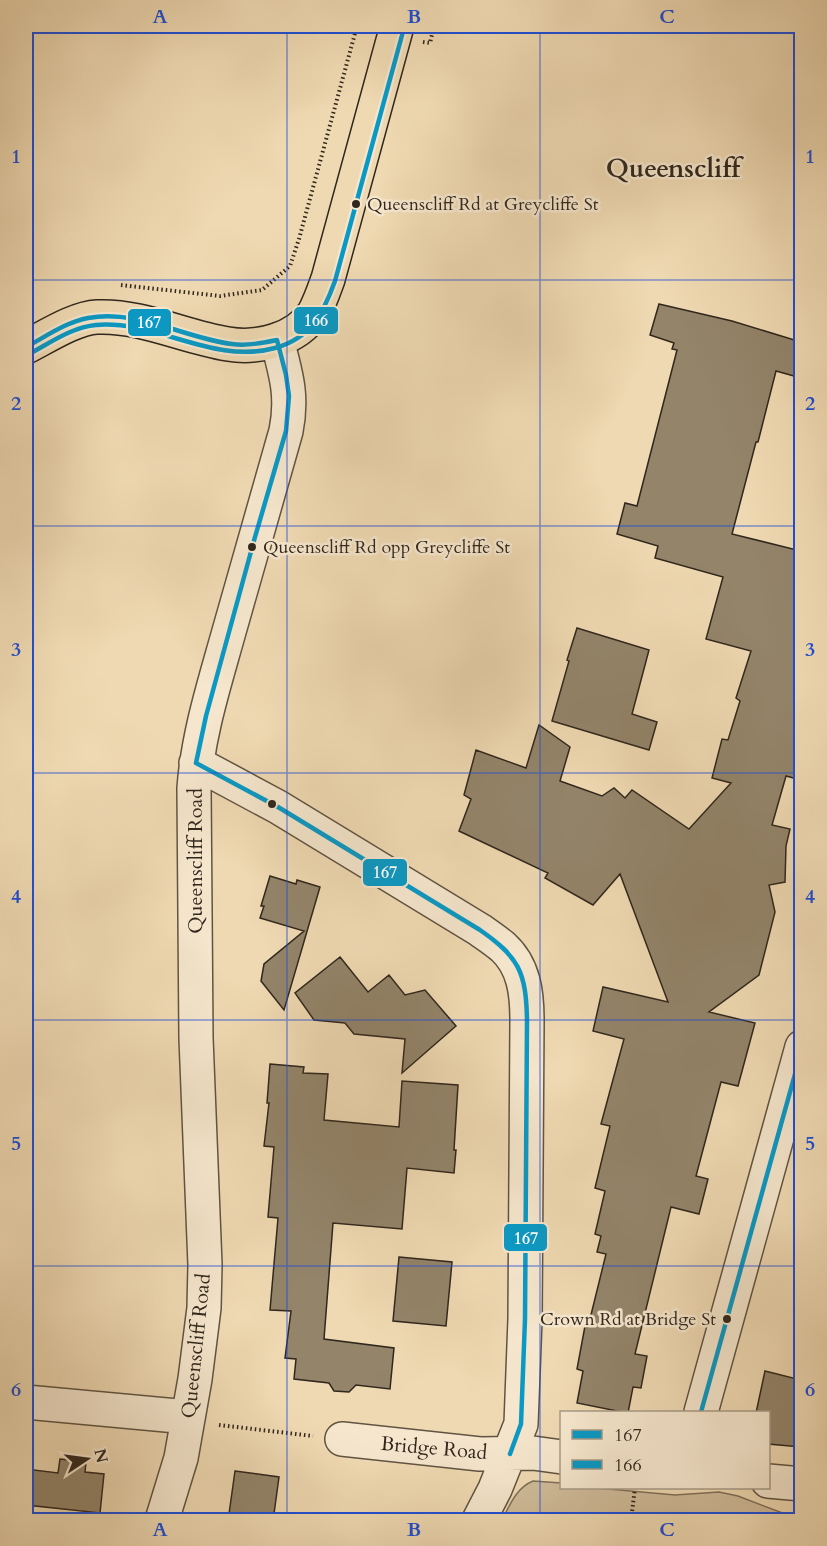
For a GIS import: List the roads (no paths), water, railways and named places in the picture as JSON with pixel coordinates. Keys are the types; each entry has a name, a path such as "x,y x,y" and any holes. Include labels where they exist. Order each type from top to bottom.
{"main road":[{"path":"26,347 85,318 95,317 124,318 229,344 248,345 277,340 294,332 307,322 320,300 328,279 397,26"}],"street":[{"name":"Queenscliff Road","path":"162,1521 181,1458 203,1421 201,1336 205,1266 196,1038 194,788 196,763 206,716 286,431 290,398 277,340"},
{"path":"196,763 278,807 480,930 504,947 521,973 527,998 525,1319 521,1424 510,1454 479,1521"},
{"path":"702,1411 801,1047"},
{"path":"26,1402 203,1421"},
{"name":"Bridge Road","path":"329,1437 480,1454 533,1453 560,1457"},
{"path":"770,1481 801,1484"}],"place":[{"name":"Queenscliff Rd at Greycliffe St","path":"356,204"},
{"name":"Queenscliff Rd opp Greycliffe St","path":"252,547"},
{"name":"Crown Rd at Bridge St","path":"727,1319"}],"district":[{"name":"Queenscliff","path":"673,168"}]}
